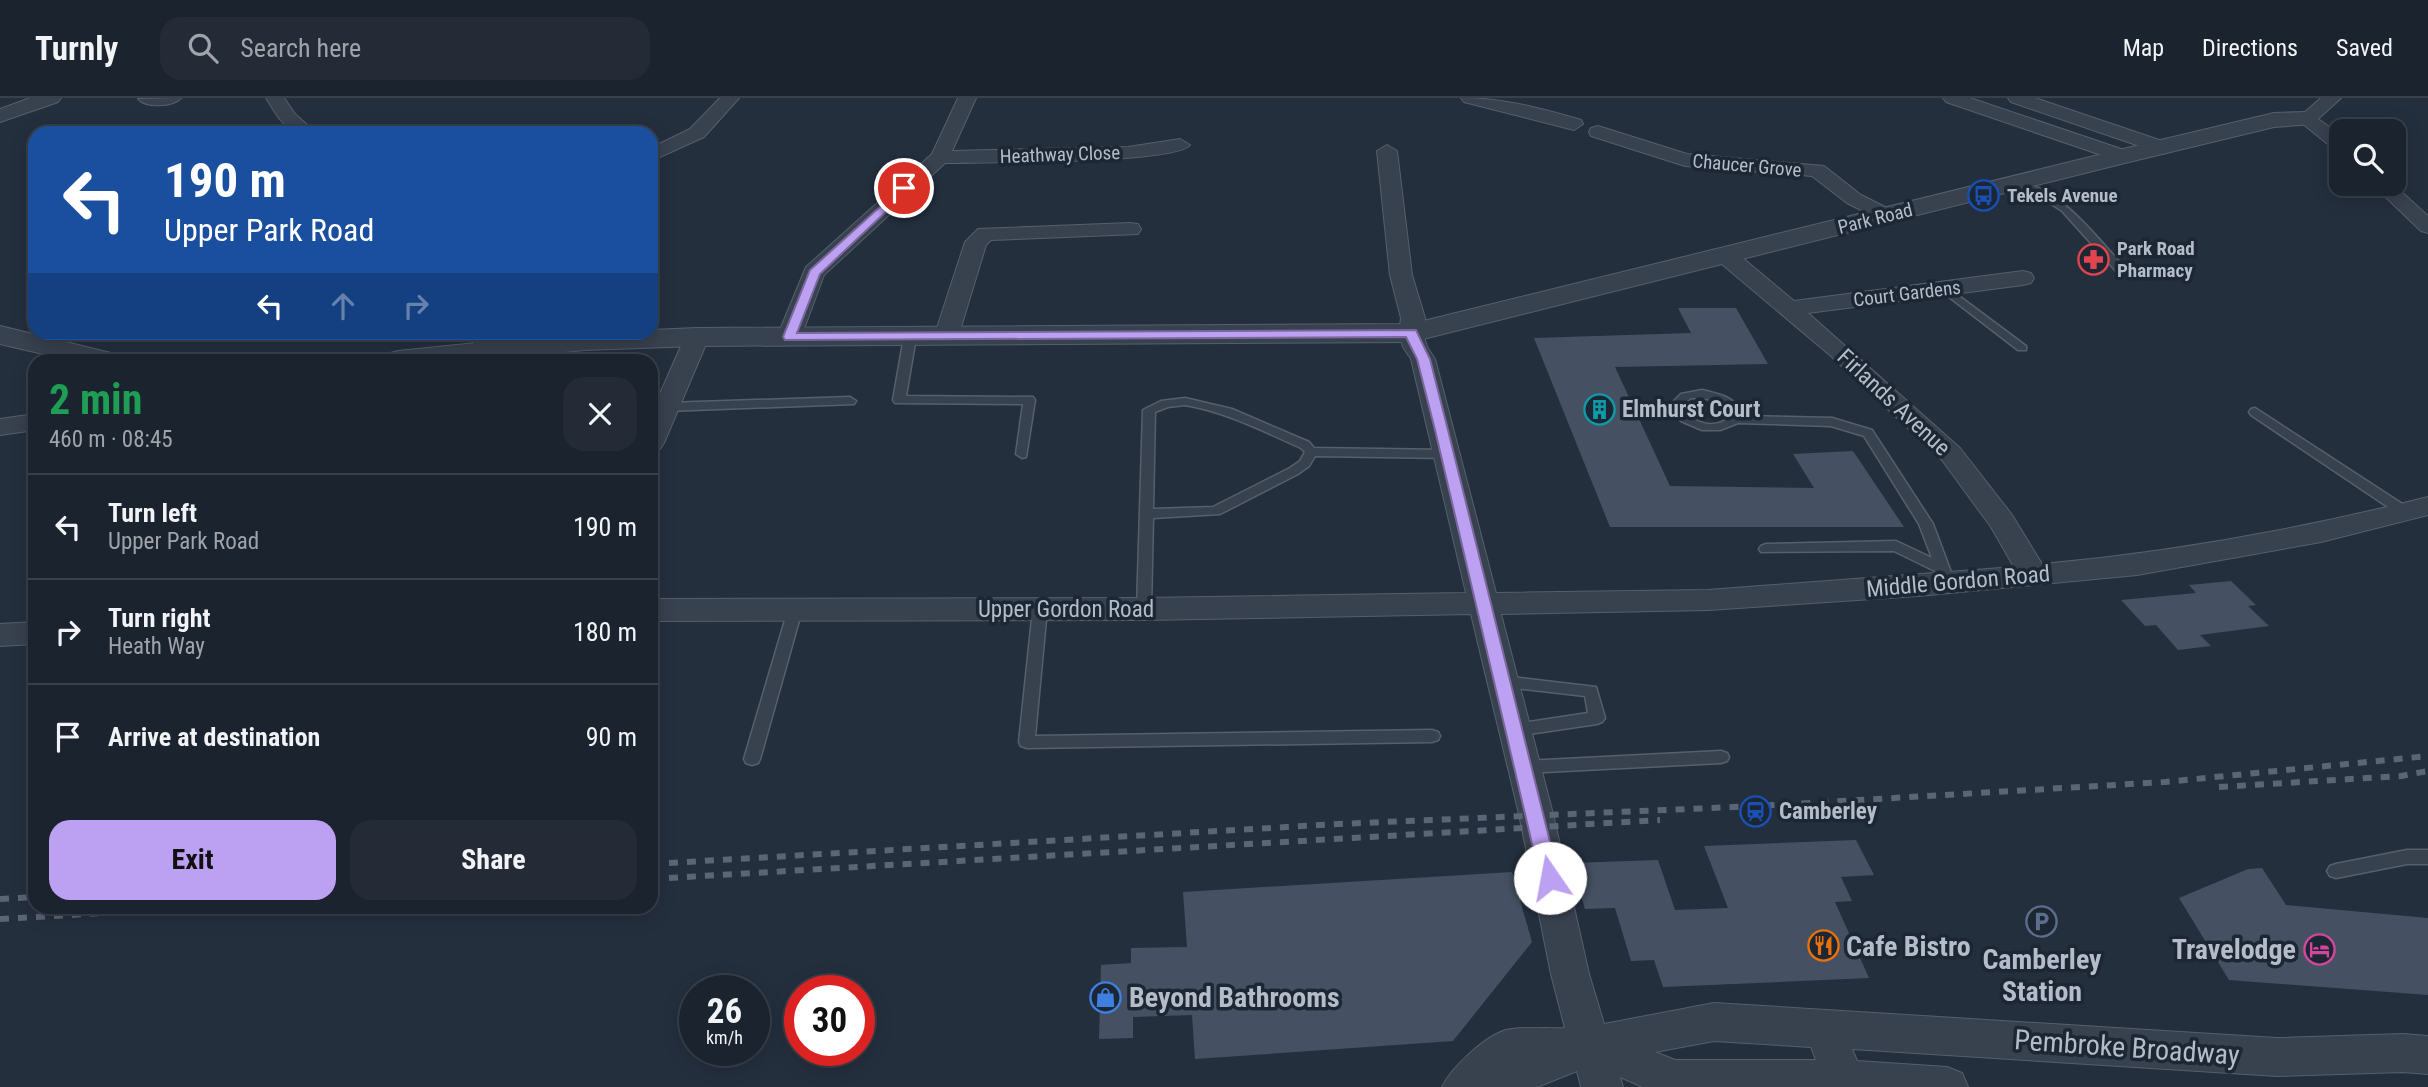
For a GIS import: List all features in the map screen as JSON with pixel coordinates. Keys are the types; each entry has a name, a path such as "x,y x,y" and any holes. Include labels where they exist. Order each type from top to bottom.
{"street":[{"path":"0,116 28,104 52,98"},
{"path":"145,101 172,98"},
{"path":"275,98 288,118 298,126"},
{"path":"658,152 697,133 730,98"},
{"path":"789,337 814,272 940,157 967,98"},
{"name":"Chaucer Grove","path":"1470,98 1527,110 1574,124 1591,123 1598,126 1598,132 1685,160 1816,170 1854,199 1886,215"},
{"path":"1952,98 2123,156"},
{"path":"2017,98 2164,148"},
{"path":"2319,104 2329,122"},
{"name":"Park Road","path":"658,338 1411,333 1886,215 2029,185 2123,156 2274,121 2319,104"},
{"name":"Heathway Close","path":"940,157 1128,153 1180,145"},
{"path":"1387,151 1401,275 1413,318 1411,333 1415,347 1423,359 1525,768 1570,974 1602,1087"},
{"path":"2395,196 2428,227"},
{"path":"946,337 976,242 986,234 1130,229"},
{"name":"Firlands Avenue","path":"1725,256 1791,309 1951,454 2002,522 2034,575"},
{"name":"Court Gardens","path":"1791,309 2023,278"},
{"path":"0,335 79,354"},
{"path":"658,427 697,337"},
{"name":"Park Road","path":"427,354 485,342 613,340"},
{"path":"0,427 28,423"},
{"name":"Middle Gordon Road","path":"1482,603 1708,600 1946,576 2034,575 2137,565 2321,533 2416,509"},
{"name":"Upper Gordon Road","path":"658,610 1144,609 1482,603"},
{"path":"0,635 28,633"},
{"name":"Pembroke Broadway","path":"1591,1046 1714,1022 2277,1057 2403,1053 2428,1055"},
{"path":"1825,1029 1844,1083"},
{"path":"1486,1087 1591,1046"},
{"path":"1463,1087 1507,1049 1591,1046 1675,1080 1947,1087"}],"lane":[{"path":"2029,185 2065,209 2120,269"},
{"path":"1944,288 2022,348"},
{"path":"910,337 899,400 1029,400 1022,454"},
{"path":"667,407 850,401"},
{"path":"1144,609 1149,410 1156,405 1205,403 1305,445 1311,452 1447,454"},
{"path":"2255,412 2416,509"},
{"path":"1735,419 1832,422 1868,433 1926,524 1946,576"},
{"path":"1148,514 1215,511 1294,471 1305,463 1311,452"},
{"path":"1766,549 1896,546 1946,576"},
{"path":"1040,609 1027,742 1432,737"},
{"path":"752,759 795,610"},
{"path":"1502,682 1591,691 1597,718 1515,730"},
{"path":"1525,768 1721,757"},
{"path":"2336,871 2407,857 2428,857"}],"building":[{"name":"Elmhurst Court","path":"1678,308 1736,308 1768,364 1615,367 1670,486 1814,488 1793,454 1853,451 1904,527 1610,527 1534,338 1691,333"},
{"path":"2231,581 2256,605 2248,606 2269,626 2200,635 2211,646 2178,650 2156,625 2145,626 2121,600 2196,593 2189,585"},
{"path":"1856,840 1874,875 1841,877 1852,901 1835,902 1869,978 1663,987 1654,960 1631,961 1615,908 1585,909 1571,863 1658,860 1675,910 1728,908 1704,846"},
{"name":"Travelodge","path":"2262,868 2286,905 2428,918 2428,995 2229,980 2179,898 2248,869"},
{"path":"1512,872 1532,942 1453,1041 1195,1059 1192,1015 1133,1017 1133,1038 1099,1039 1101,965 1131,963 1131,948 1187,947 1183,892"}],"railway":[{"path":"658,864 1338,824 1758,806 2165,782 2428,756"},
{"path":"2219,787 2401,776 2428,771"},
{"path":"658,879 1660,820"},
{"path":"0,899 28,897"},
{"path":"0,919 87,914"}],"place":[{"name":"Tekels Avenue","path":"1984,195"},
{"name":"Park Road Pharmacy","path":"2094,259"},
{"name":"Elmhurst Court","path":"1599,409"},
{"name":"Camberley","path":"1756,811"},
{"name":"Camberley Station","path":"2042,922"},
{"name":"Cafe Bistro","path":"1823,946"},
{"name":"Travelodge","path":"2319,949"},
{"name":"Beyond Bathrooms","path":"1106,997"}],"route":[{"path":"904,188 814,272 789,337 1411,333 1415,347 1423,359 1550,878"}]}
